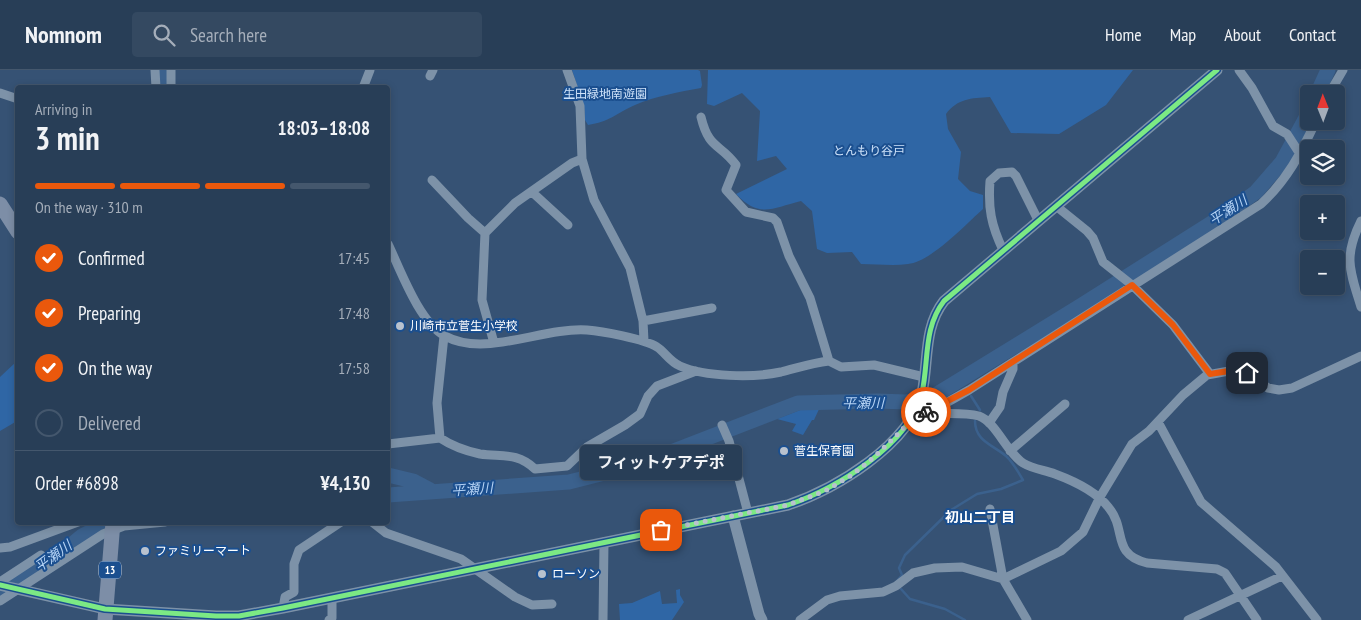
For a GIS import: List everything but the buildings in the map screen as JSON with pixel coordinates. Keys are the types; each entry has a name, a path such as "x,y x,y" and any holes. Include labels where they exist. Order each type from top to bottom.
{"main road":[{"path":"0,204 15,227"},
{"name":"13","path":"105,615 113,527"}],"street":[{"path":"155,70 156,85"},
{"path":"171,70 171,85"},
{"path":"364,85 370,70"},
{"path":"567,70 580,106 582,158 594,200 630,268 643,321 644,341"},
{"path":"0,584 105,615 239,616 788,505 836,484 873,458 902,430 917,412 922,394 929,334 937,310 951,293 1217,70"},
{"path":"917,412 946,403 1013,362 1130,284 1261,204 1283,181 1300,154 1288,134 1273,126 1252,88 1239,70"},
{"path":"1334,85 1343,70"},
{"path":"0,93 15,98"},
{"path":"701,117 706,134 712,144 736,165 726,190 746,212 774,218 777,222 790,256 810,298 829,361"},
{"path":"494,343 482,300 486,233 515,203 582,158"},
{"path":"1003,250 988,206 990,181 999,173 1012,172 1038,220"},
{"path":"432,180 468,218 486,233"},
{"path":"532,192 548,213 568,225"},
{"path":"1056,206 1087,231 1093,238 1103,262 1130,284 1173,325 1210,374"},
{"path":"1361,221 1350,248 1348,262 1361,307"},
{"path":"390,248 422,315 444,336 469,345 586,330 644,341 658,347 668,359 679,366 696,371 731,375 779,372 829,361 841,367 874,365 924,377"},
{"path":"643,321 712,308"},
{"path":"440,438 437,403 444,336"},
{"path":"800,620 827,600 840,596 883,592 896,586 913,573 935,568 962,567 1004,580 1061,551 1083,532 1100,498 1132,444 1158,422 1183,395 1210,374 1229,371 1247,373 1268,388 1278,390 1292,388 1361,356"},
{"path":"989,424 1000,407 1003,392 1013,369 1013,362"},
{"path":"390,444 440,438 449,444 481,454 504,455 525,460 535,469 567,466 587,448 640,414 648,396 657,386 696,371"},
{"path":"1010,451 1065,404"},
{"path":"917,412 980,417 989,424 1010,451 1028,465 1069,480 1100,498 1111,509 1120,540 1127,554 1137,561 1147,563 1217,568 1225,573 1257,620"},
{"path":"1158,422 1201,502 1266,557 1317,620"},
{"path":"723,426 748,513"},
{"path":"990,509 1004,580 1027,620"},
{"path":"734,516 762,620"},
{"path":"0,548 10,547 70,525"},
{"path":"0,601 113,527 134,525"},
{"path":"283,608 285,598 294,592 295,556 300,550 337,525"},
{"path":"376,525 386,532 461,559 515,597 532,606 552,604"},
{"path":"603,620 604,542"},
{"path":"0,584 41,555"},
{"path":"1188,620 1199,618 1282,576"},
{"path":"329,620 332,618 332,598"}],"green space":[{"name":"生田緑地南遊園","path":"572,70 698,70 700,71 702,85 701,88 643,102 607,119 588,125"},
{"name":"とんもり谷戸","path":"708,70 1133,70 1106,105 1059,134 1011,133 990,97 960,102 950,109 946,114 948,129 961,152 958,179 970,191 983,195 983,209 948,241 927,257 908,264 891,265 861,264 852,252 827,253 817,249 812,211 801,201 767,210 752,207 736,194 787,169 776,156 757,161 760,111 742,93 714,106 707,104"},
{"path":"15,363 15,422 0,431 0,377"},
{"path":"808,407 820,407 814,420 812,420 803,435 792,431 796,424 777,419"},
{"path":"680,589 680,595 684,602 672,620 620,620 619,604 632,603 660,591 662,604 677,603 676,590"}],"waterway":[{"path":"160,70 161,85"},
{"name":"平瀬川","path":"1321,85 1328,70"},
{"name":"平瀬川","path":"390,495 569,482 640,464 798,403 906,402 929,399 1082,305 1224,215 1256,192 1282,162 1300,129"},
{"name":"平瀬川","path":"959,381 963,385"},
{"path":"971,396 980,410"},
{"path":"897,581 902,575 899,568 905,555 951,510 977,494 1001,489 1023,480 1009,458 981,438 975,421"},
{"path":"390,475 413,481 430,490"},
{"name":"平瀬川","path":"0,594 64,551 82,536 104,525"},
{"path":"901,589 910,599 945,609 965,620"}],"cycle path":[{"path":"0,585 105,609 239,616 788,505 807,498 848,476 868,462 887,447 903,430 915,412 922,393 930,334 937,311 944,301 1217,70"}],"way so far":[{"path":"661,530 788,505 825,491 852,475 873,458 902,430 913,415 926,412"}],"place":[{"name":"川崎市立菅生小学校","path":"400,326"},
{"name":"菅生保育園","path":"784,451"},
{"name":"フィットケアデポ","path":"661,530"},
{"name":"ファミリーマート","path":"145,551"},
{"name":"ローソン","path":"542,574"}],"district":[{"name":"初山二丁目","path":"980,517"}],"route":[{"path":"926,412 969,390 1132,285 1173,325 1210,374 1229,371 1247,373"}]}
